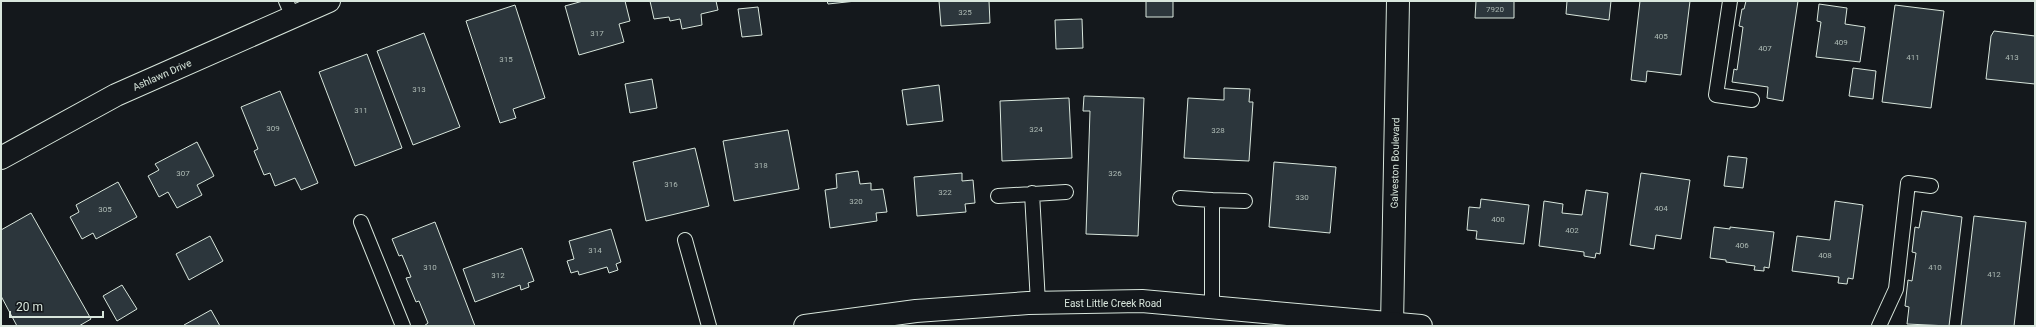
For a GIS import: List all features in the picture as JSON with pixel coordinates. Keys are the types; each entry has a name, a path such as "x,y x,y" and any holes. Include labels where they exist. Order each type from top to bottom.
{"street":[{"name":"Ashlawn Drive","path":"1,158 116,95 289,9 329,1"},
{"name":"Galveston Boulevard","path":"1392,324 1398,1"},
{"name":"East Little Creek Road","path":"805,326 916,311 1038,303 1142,301 1421,326"}],"lane":[{"path":"1730,1 1716,95 1752,100"},
{"path":"1879,326 1896,289 1908,183 1931,186"},
{"path":"998,196 1066,192"},
{"path":"1032,194 1038,303"},
{"path":"1180,198 1245,201"},
{"path":"1212,200 1212,307"},
{"path":"361,222 403,326"},
{"path":"685,240 709,326"}],"building":[{"path":"583,1 625,1 630,21 619,24 624,42 579,55 565,6"},
{"path":"650,1 716,1 718,10 701,14 702,25 682,29 680,19 670,21 669,17 654,19"},
{"path":"827,1 856,1 828,4"},
{"path":"939,1 989,1 990,23 941,26"},
{"path":"1146,1 1173,1 1173,17 1146,17"},
{"path":"1476,1 1514,1 1514,18 1475,18"},
{"path":"1567,1 1611,1 1609,20 1566,14"},
{"path":"1640,1 1690,1 1681,75 1647,71 1646,82 1631,80"},
{"path":"1746,1 1798,1 1783,101 1767,98 1768,87 1732,82 1734,69 1737,70 1743,27 1739,26 1742,9 1744,9"},
{"path":"1819,4 1847,8 1845,24 1865,27 1860,62 1816,57 1821,22 1817,21"},
{"path":"515,5 545,98 513,109 516,118 500,123 466,21"},
{"path":"1895,5 1944,11 1931,108 1882,102"},
{"path":"758,7 762,35 742,37 738,9"},
{"path":"1082,19 1083,48 1056,49 1055,20"},
{"path":"1994,31 2035,36 2035,84 1986,79 1991,36"},
{"path":"424,33 460,127 413,145 377,51"},
{"path":"367,54 402,148 355,166 319,72"},
{"path":"1853,68 1876,71 1873,99 1849,96"},
{"path":"652,79 657,108 630,113 625,84"},
{"path":"939,85 943,121 907,125 902,90"},
{"path":"1224,88 1250,89 1249,102 1253,102 1249,161 1184,158 1188,98 1224,100"},
{"path":"280,91 318,183 301,190 295,178 275,186 270,173 264,175 254,151 258,149 241,107"},
{"path":"1084,96 1144,98 1138,236 1086,234 1090,111 1083,111"},
{"path":"1069,98 1072,158 1002,161 1000,101"},
{"path":"788,130 799,189 734,201 723,141"},
{"path":"197,142 214,176 197,185 202,195 177,208 168,192 159,197 148,176 159,170 155,164"},
{"path":"695,148 709,206 646,221 633,162"},
{"path":"1728,156 1747,158 1743,188 1724,186"},
{"path":"1274,162 1336,167 1330,233 1269,227"},
{"path":"858,171 860,184 871,183 871,190 883,189 887,212 876,213 877,221 830,228 825,190 837,188 836,174"},
{"path":"962,173 962,181 973,180 975,203 965,204 966,212 917,216 914,177"},
{"path":"1641,173 1690,180 1681,239 1656,235 1654,249 1630,245"},
{"path":"118,182 137,217 96,239 93,233 82,239 70,217 79,212 76,205"},
{"path":"1586,190 1608,193 1600,254 1596,253 1595,258 1584,256 1584,252 1539,246 1544,201 1563,204 1562,213 1582,215"},
{"path":"1481,199 1529,205 1524,244 1476,239 1477,231 1467,230 1469,207 1480,208"},
{"path":"1835,201 1863,205 1853,279 1848,278 1847,284 1838,283 1839,277 1792,271 1797,236 1830,240"},
{"path":"1922,211 1962,217 1949,326 1907,324 1909,307 1905,306 1908,280 1912,281 1916,253 1912,252 1915,227 1919,228"},
{"path":"31,213 91,319 79,326 17,326 1,296 1,230"},
{"path":"1974,216 2026,222 2014,326 1961,326"},
{"path":"435,222 475,326 424,326 428,323 419,301 416,302 406,278 411,277 402,255 399,256 392,239"},
{"path":"1714,227 1730,229 1730,227 1774,232 1769,268 1764,267 1764,271 1754,270 1755,266 1710,258"},
{"path":"611,229 621,262 616,264 618,270 609,273 607,267 579,275 578,271 571,273 567,261 574,259 569,241"},
{"path":"210,236 223,261 189,280 176,254"},
{"path":"522,248 534,281 528,283 529,287 521,290 520,285 475,302 463,269"},
{"path":"122,285 137,309 117,321 103,296"},
{"path":"211,310 220,326 184,326 184,325"}]}
